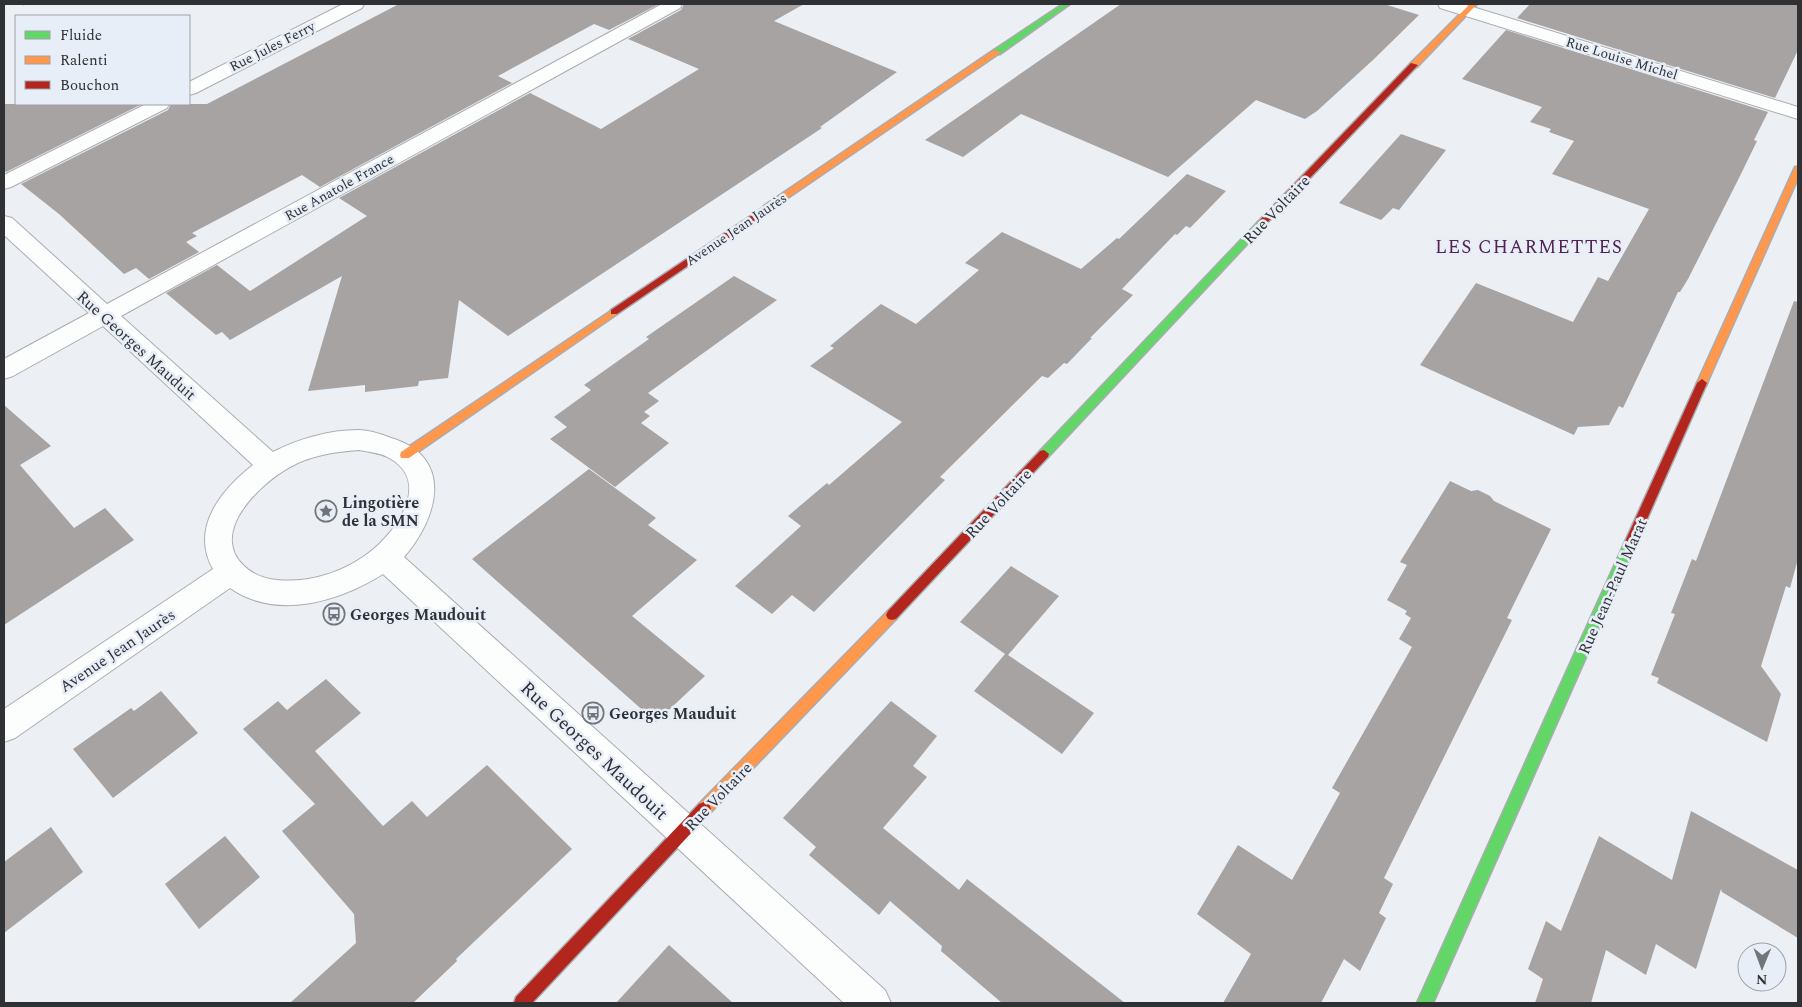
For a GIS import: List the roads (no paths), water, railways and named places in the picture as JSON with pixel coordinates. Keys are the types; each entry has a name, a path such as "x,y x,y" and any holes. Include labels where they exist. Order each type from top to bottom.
{"street":[{"name":"Rue Jules Ferry","path":"190,88 356,4"},
{"name":"Rue Anatole France","path":"4,370 674,4"},
{"name":"Avenue Jean Jaurès","path":"405,455 1067,4"},
{"name":"Rue Louise Michel","path":"1446,4 1471,7 1798,113"},
{"name":"Rue Voltaire","path":"522,1003 684,831 926,580 1255,230 1471,7"},
{"path":"4,183 158,105"},
{"name":"Rue Jean-Paul Marat","path":"1425,1003 1798,169"},
{"name":"Rue Georges Mauduit","path":"4,223 270,466"},
{"path":"359,440 385,444 405,455 418,471 423,490 419,512 406,536 384,558 353,577 317,590 282,593 252,587 230,572 220,554 219,531 229,507 246,485 270,466 299,451 330,442 359,440"},
{"name":"Rue Georges Maudouit","path":"384,558 411,580 872,1003"},
{"name":"Avenue Jean Jaurès","path":"4,727 230,572"}],"place":[{"name":"Lingotière de la SMN","path":"326,511"},
{"name":"Georges Maudouit","path":"334,614"},
{"name":"Georges Mauduit","path":"593,713"}],"district":[{"name":"LES CHARMETTES","path":"1529,246"}]}
